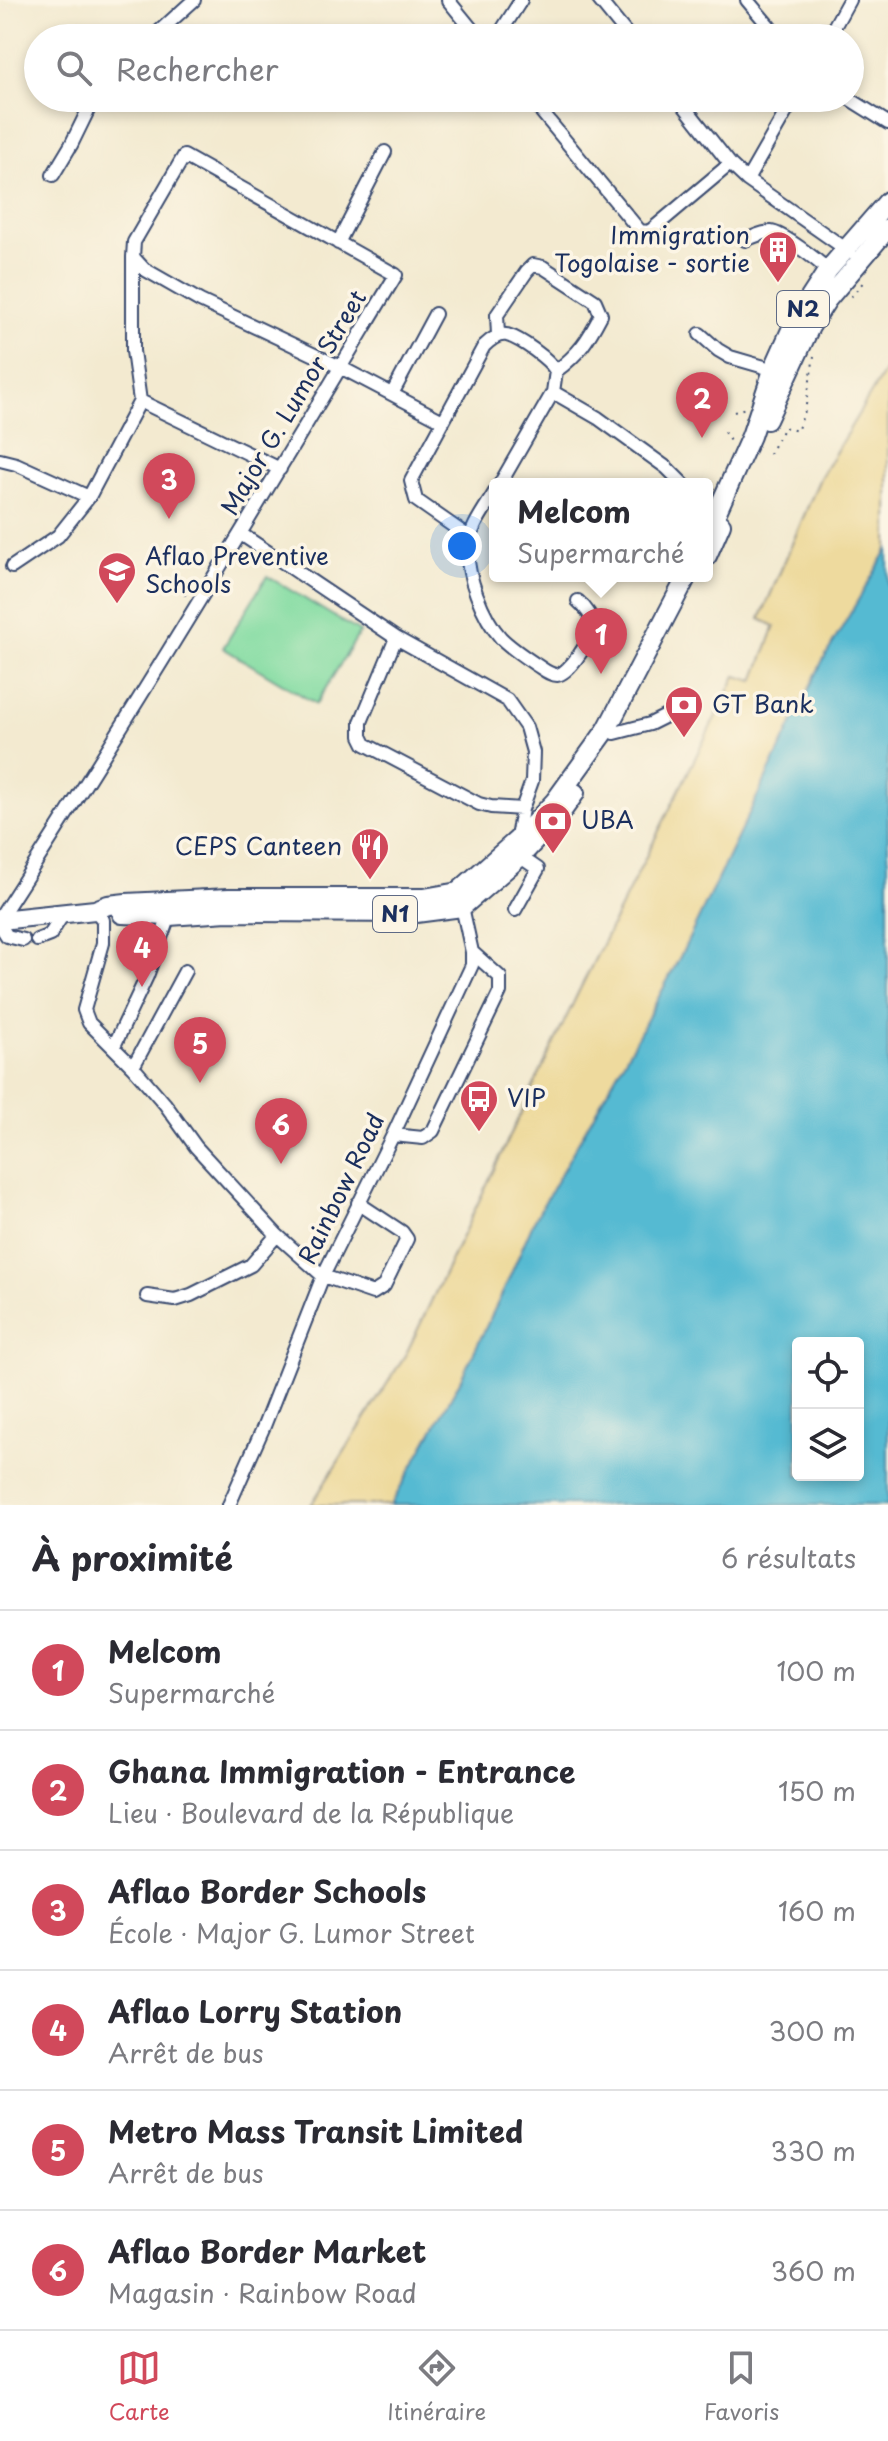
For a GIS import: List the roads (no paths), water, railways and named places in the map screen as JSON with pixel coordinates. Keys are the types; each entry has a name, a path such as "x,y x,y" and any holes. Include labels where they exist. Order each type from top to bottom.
{"highway":[{"name":"N2","path":"713,523 759,444 795,321 828,270 858,261 888,201"},
{"name":"N2","path":"781,372 827,300 888,228"},
{"path":"518,850 607,729 684,582"},
{"path":"460,900 560,814 615,733 655,663 694,582"},
{"name":"N1","path":"95,910 126,903 229,898 460,900"},
{"name":"N1","path":"0,921 95,910 169,916 227,912 416,913 460,900"}],"street":[{"path":"167,24 194,0"},
{"path":"448,0 468,24"},
{"path":"506,24 521,0"},
{"path":"599,0 619,24"},
{"path":"747,0 767,24"},
{"path":"836,24 849,0"},
{"path":"864,108 888,123"},
{"path":"53,175 87,112"},
{"path":"542,112 640,231 649,232 730,164"},
{"path":"689,112 730,164 747,180 858,261"},
{"path":"747,180 786,112"},
{"path":"12,567 58,536 89,497 140,401 133,351 134,242 184,156 338,243 385,152"},
{"path":"745,240 770,232 777,234 828,270"},
{"name":"Major G. Lumor Street","path":"0,921 241,534 396,275 338,243"},
{"path":"133,257 144,269 200,301 340,367 443,421"},
{"path":"498,335 497,315 527,271 533,265 543,267 595,301 601,315 585,345 556,371"},
{"path":"392,394 435,314"},
{"path":"700,334 730,357 781,372"},
{"path":"469,537 416,500 411,481 484,346 498,335 507,335 519,342 551,363 556,371 553,392 503,478"},
{"path":"553,392 611,427 677,478"},
{"path":"140,401 280,469"},
{"path":"0,460 16,464 89,497"},
{"path":"489,502 469,537 467,564 491,625 500,637 548,673 558,675 567,671 590,636 593,626 590,616 578,601"},
{"path":"241,534 396,638 507,700 526,727 533,752 532,781 522,809 518,850 538,869 515,910"},
{"path":"396,638 361,722 361,736 365,744 479,804 522,809"},
{"path":"615,733 650,724 666,716"},
{"name":"Rainbow Road","path":"229,1505 323,1276 472,965 460,900"},
{"path":"95,910 103,920 103,943 84,1010 89,1023 133,1067 196,1147 277,1235 323,1276 373,1293 384,1286 407,1239 402,1232 358,1203"},
{"path":"37,940 50,935 63,914"},
{"path":"114,1046 147,976 169,916"},
{"path":"0,921 7,936 23,940"},
{"path":"393,1135 423,1138 433,1131 500,992 500,977 472,952"},
{"path":"133,1067 185,971"},
{"path":"147,1296 175,1300 191,1295 251,1265 277,1235"}],"water":[{"path":"888,549 888,1505 391,1505 459,1383 533,1223 682,953 822,662"}],"place":[{"name":"Immigration Togolaise - sortie","path":"778,284"},
{"name":"Ghana Immigration - Entrance","path":"702,438"},
{"name":"Aflao Border Schools","path":"169,519"},
{"name":"Aflao Preventive Schools","path":"117,605"},
{"name":"Melcom","path":"601,674"},
{"name":"GT Bank","path":"684,739"},
{"name":"UBA","path":"553,855"},
{"name":"CEPS Canteen","path":"370,881"},
{"name":"Aflao Lorry Station","path":"142,987"},
{"name":"Metro Mass Transit Limited","path":"200,1083"},
{"name":"VIP","path":"479,1133"},
{"name":"Aflao Border Market","path":"281,1164"}]}
